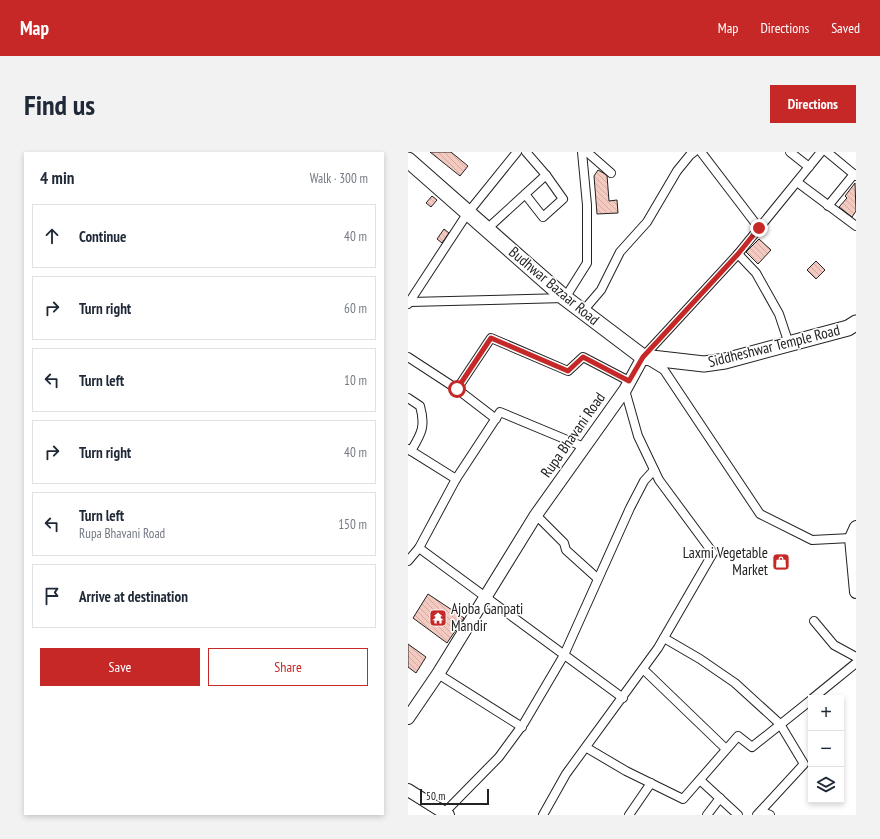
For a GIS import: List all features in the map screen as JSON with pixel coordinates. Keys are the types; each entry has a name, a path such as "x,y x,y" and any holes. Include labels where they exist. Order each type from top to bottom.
{"highway":[{"name":"Budhwar Bazaar Road","path":"408,160 467,214 487,229 565,298 643,357"},
{"name":"Siddheshwar Temple Road","path":"643,357 704,364 725,361 848,328 856,323"}],"street":[{"path":"409,303 467,214 518,152"},
{"path":"525,194 543,217 563,200 546,175 526,152"},
{"path":"409,303 565,298 588,263 587,205 582,152"},
{"path":"588,152 597,155 611,173"},
{"path":"700,152 759,228"},
{"path":"790,152 809,167"},
{"name":"Rupa Bhavani Road","path":"408,718 486,598 536,515 627,385 643,357 738,254 821,152"},
{"path":"827,152 855,175 828,206"},
{"path":"582,311 601,290 620,252 647,222 677,171 690,153"},
{"path":"487,229 546,175"},
{"path":"797,182 856,226"},
{"path":"738,254 756,273 779,314 790,344"},
{"path":"457,389 491,338 568,371 583,357 627,385 638,436 659,480 713,553 664,638 587,748 566,774 543,815"},
{"path":"408,357 457,389 496,419"},
{"path":"643,357 664,370 760,514 812,540 854,532 856,592"},
{"path":"408,398 420,406 422,413 422,431 409,450 456,479"},
{"path":"408,561 419,548 456,479 500,412 584,447"},
{"path":"408,790 445,814 499,757 522,727 564,655 630,508 644,481 654,470"},
{"path":"536,515 564,542 566,550 598,578"},
{"path":"419,548 623,698"},
{"path":"814,620 834,645 856,656"},
{"path":"664,638 700,659 735,683 780,724 804,764 759,813"},
{"path":"817,695 856,663"},
{"path":"643,669 726,749"},
{"path":"438,674 522,727"},
{"path":"587,748 684,799 738,736 752,746 808,702"},
{"path":"700,780 738,815"},
{"path":"629,815 651,783"},
{"path":"706,815 720,798"},
{"path":"759,813 770,815"}],"building":[{"path":"430,152 451,152 468,166 460,176"},
{"path":"598,170 607,175 609,201 617,200 618,213 597,214 594,176"},
{"path":"855,183 856,211 852,217 839,207 847,198 845,196"},
{"path":"432,196 437,200 431,207 426,203"},
{"path":"444,229 449,233 442,243 437,239"},
{"path":"759,239 771,250 758,264 746,252"},
{"path":"816,261 825,270 816,279 807,270"},
{"name":"Ajoba Ganpati Mandir","path":"428,594 464,618 447,643 413,618"},
{"path":"408,644 426,657 416,673 408,667"}],"place":[{"name":"Laxmi Vegetable Market","path":"781,562"},
{"name":"Ajoba Ganpati Mandir","path":"438,618"}],"route":[{"path":"457,389 491,338 568,371 583,357 629,381 643,357 738,254 759,228"}]}
